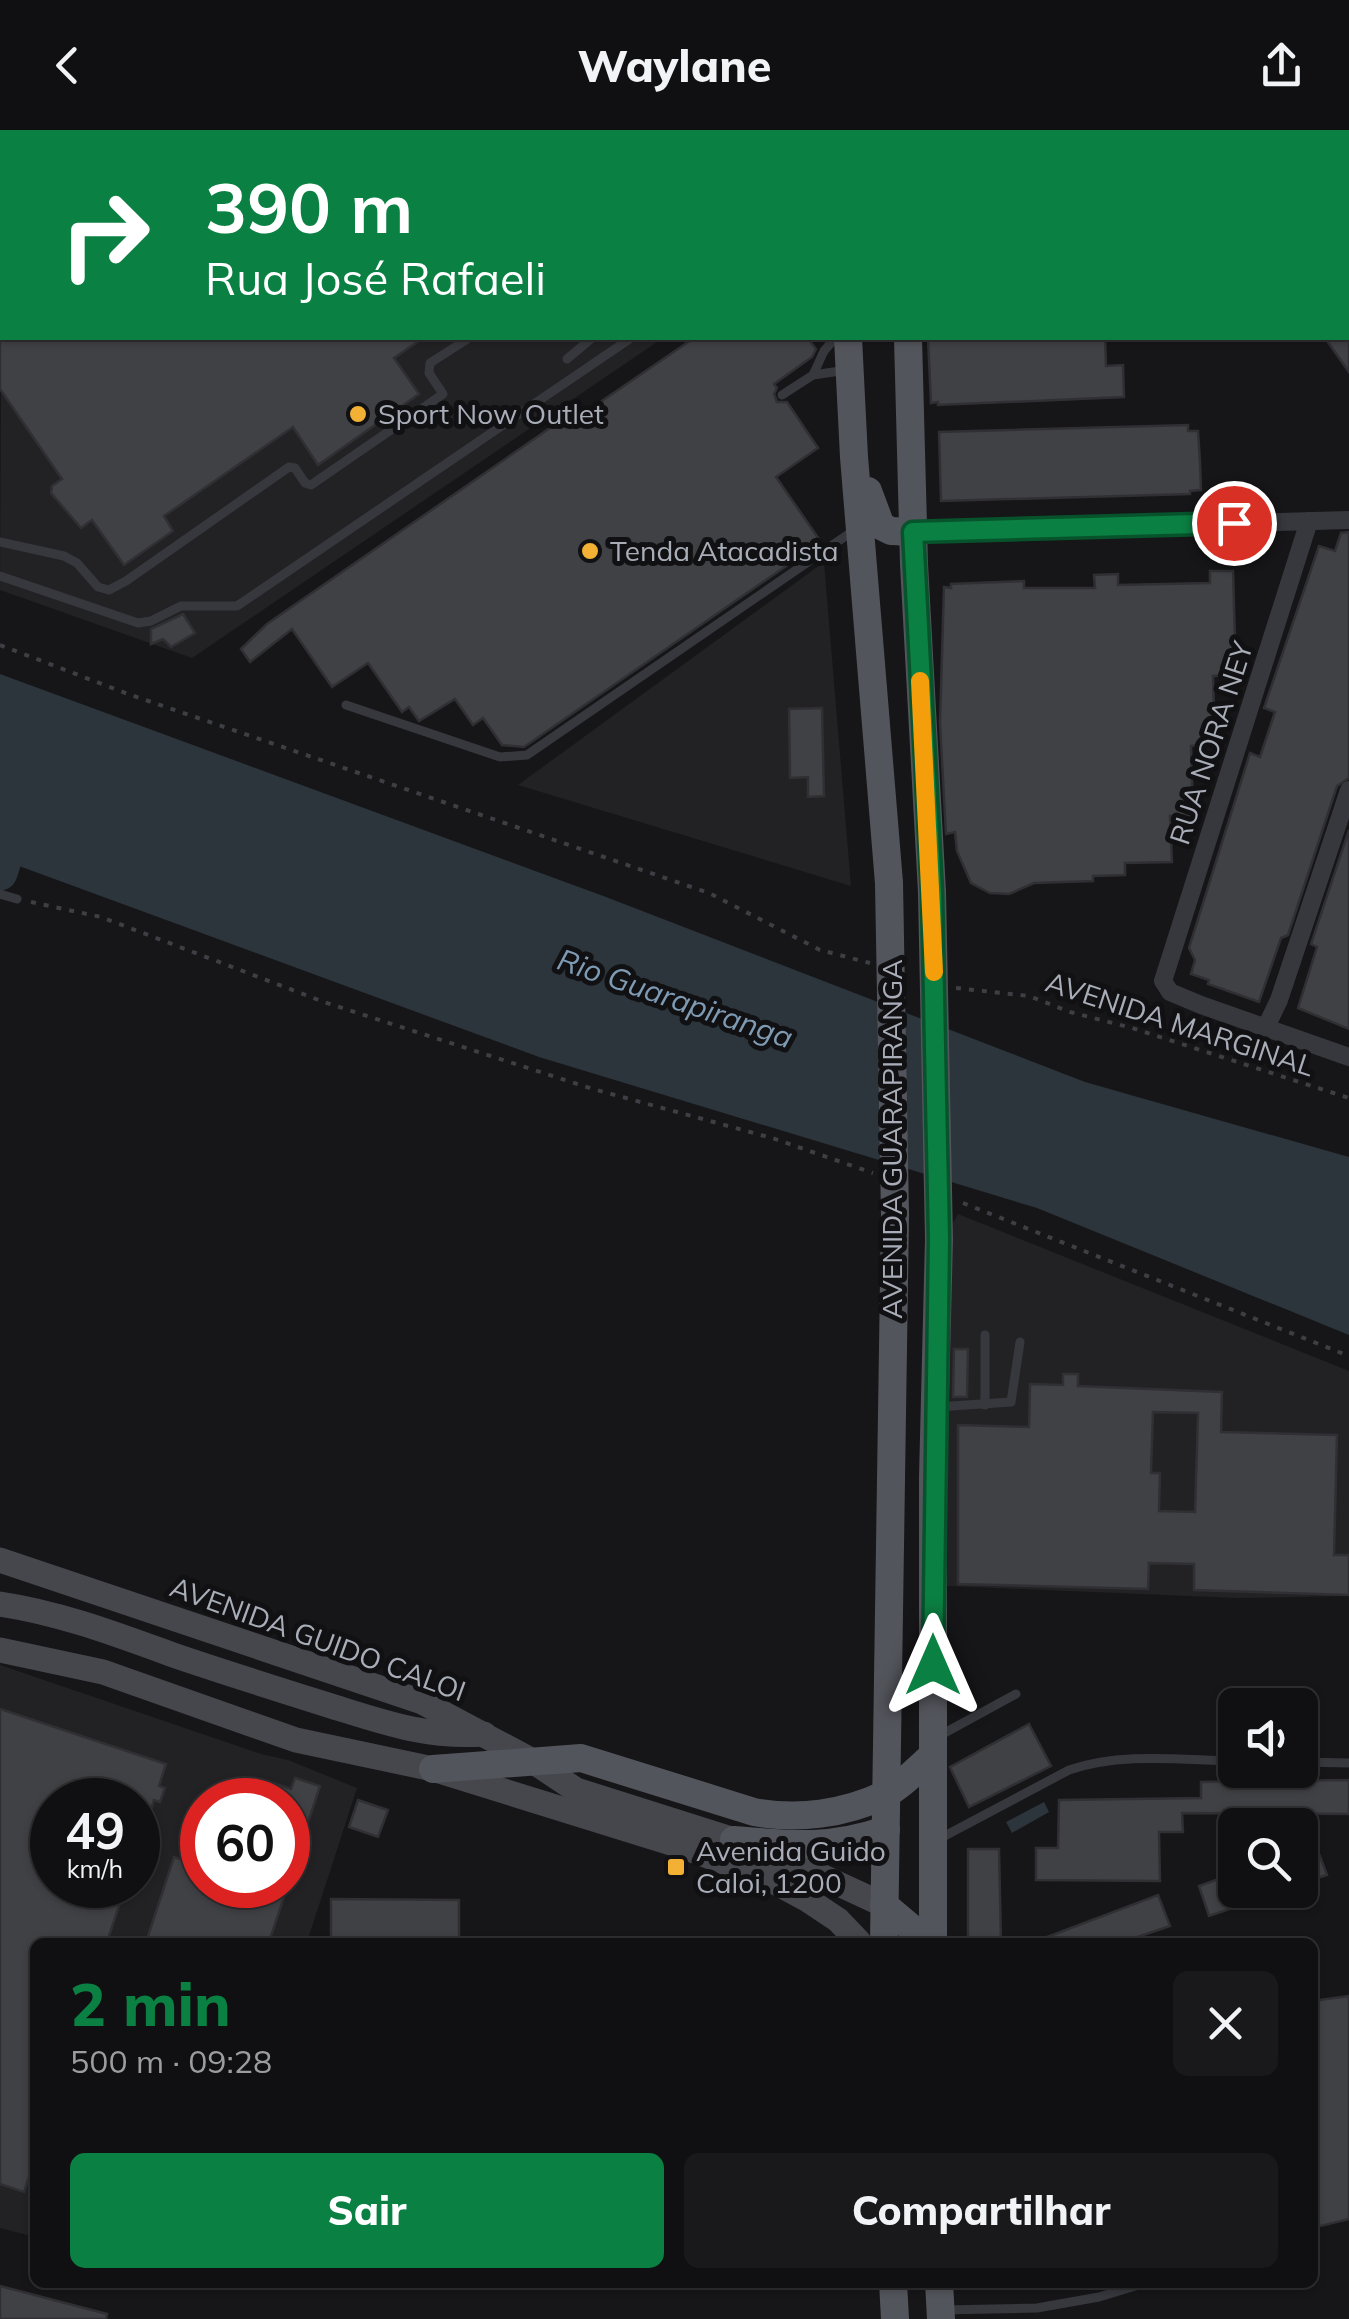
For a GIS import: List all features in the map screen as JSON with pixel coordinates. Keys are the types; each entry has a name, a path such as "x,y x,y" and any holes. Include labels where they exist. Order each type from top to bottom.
{"main road":[{"name":"AVENIDA GUARAPIRANGA","path":"848,340 889,884 895,1216 884,1938"},
{"name":"AVENIDA GUARAPIRANGA","path":"908,340 913,532 932,892 939,1239 931,1938"},
{"path":"854,457 881,526 913,532"},
{"name":"AVENIDA GUIDO CALOI","path":"0,1560 422,1702 531,1760 576,1790 734,1840 802,1866 884,1906"},
{"path":"0,1604 33,1609 97,1628 238,1678 414,1731 456,1736 484,1734"},
{"path":"0,1650 103,1672 296,1740 433,1770 684,1847 769,1879 832,1915 855,1938"},
{"path":"433,1770 581,1758 778,1817 820,1815 887,1794 933,1748"},
{"path":"734,1840 824,1845 886,1830"},
{"path":"884,1906 926,1938"},
{"path":"894,2288 895,2319"}],"street":[{"path":"913,532 1349,520"},
{"name":"RUA NORA NEY","path":"1265,1029 1170,992 1164,982 1309,521"},
{"path":"1349,790 1279,1000 1265,1029 1349,1057"}],"lane":[{"path":"0,542 64,556 77,562 98,588 108,590 289,467 295,468 311,485 442,394 429,373 430,363 466,340"},
{"path":"567,360 590,340"},
{"path":"0,576 138,623 152,621 181,606 237,606 628,340"},
{"path":"812,375 834,340"},
{"path":"782,395 812,375 850,369"},
{"path":"346,706 500,757 527,755 860,526"},
{"path":"0,894 16,899"},
{"path":"985,1335 985,1405"},
{"path":"935,1407 1011,1402 1020,1342"},
{"path":"933,1748 1016,1694"},
{"path":"933,1842 1069,1770 1092,1762 1218,1761"},
{"path":"1318,1762 1349,1763"},
{"path":"940,2304 1038,2308 1128,2288"}],"path":[{"path":"0,644 128,694 709,892 820,950 872,964"},
{"path":"16,899 102,917 324,1002 593,1089 772,1138 884,1176"},
{"name":"AVENIDA MARGINAL","path":"952,987 1029,996 1349,1098"},
{"path":"958,1202 1030,1227 1349,1356"}],"shaded area":[{"path":"1,340 660,340 192,658 0,590"},
{"path":"824,562 851,886 518,785"},
{"path":"958,1214 1349,1371 1349,1596 1237,1598 947,1586 949,1230"},
{"path":"0,1665 288,1760 357,1788 308,1938 30,1938 30,2236 0,2228"}],"water":[{"name":"Rio Guarapiranga","path":"0,674 606,897 1085,1082 1349,1157 1349,1335 1037,1208 539,1057 0,859"},
{"path":"1044,1802 1049,1812 1012,1833 1006,1822"}],"building":[{"path":"0,340 420,340 394,358 419,394 318,465 293,427 164,516 173,531 124,565 92,520 81,528 51,493 52,486 62,479 0,389"},
{"name":"Tenda Atacadista","path":"691,340 809,340 816,349 812,357 774,384 774,394 777,402 787,402 818,448 776,477 821,542 524,747 502,745 483,718 473,725 455,699 419,721 409,707 402,712 368,663 332,687 292,629 250,662 241,649 267,624 573,412 577,418"},
{"path":"928,340 1105,340 1106,366 1123,365 1124,397 931,403"},
{"path":"1326,340 1349,340 1349,372"},
{"path":"1188,425 1188,431 1198,431 1201,490 1190,494 941,501 939,432"},
{"path":"1349,532 1349,778 1337,786 1288,935 1281,938 1259,1002 1191,974 1195,960 1189,948 1250,753 1260,757 1275,712 1264,708 1319,546 1335,551 1341,533"},
{"path":"1210,571 1233,571 1236,675 1213,676 1215,745 1191,746 1193,815 1170,816 1172,862 1125,863 1125,875 1093,876 1093,881 1034,883 1009,894 990,893 971,883 957,851 955,832 946,834 940,723 944,587 1024,581 1024,588 1095,588 1094,575 1118,574 1118,585 1210,583"},
{"path":"183,614 195,633 171,647 163,639 151,644 151,629"},
{"path":"822,708 824,796 808,797 808,777 790,778 789,709"},
{"path":"1349,830 1349,1029 1298,1008 1317,947 1311,944"},
{"path":"954,1349 968,1349 967,1397 953,1397"},
{"path":"1063,1374 1078,1374 1078,1386 1222,1392 1221,1432 1337,1435 1334,1555 1349,1555 1349,1595 1194,1590 1194,1564 1149,1563 1148,1589 958,1584 958,1425 1029,1427 1030,1384 1063,1385","holes":["1153,1412 1198,1413 1195,1512 1159,1511 1160,1473 1151,1473"]},
{"path":"0,1709 166,1764 160,1783 160,1778 30,1778 30,1908 118,1908 108,1938 30,1938 30,2174 24,2192 0,2184"},
{"path":"1029,1724 1051,1766 969,1807 950,1767"},
{"path":"1318,1780 1349,1780 1349,1814 1318,1814 1318,1808 1218,1808 1218,1813 1182,1813 1183,1832 1159,1832 1160,1881 1036,1880 1036,1848 1058,1848 1059,1800 1201,1798 1201,1782 1218,1782 1218,1788 1318,1788"},
{"path":"310,1783 320,1786 310,1817"},
{"path":"358,1800 388,1810 378,1837 349,1827"},
{"path":"968,1849 999,1849 1001,1938 968,1938"},
{"path":"1318,1851 1327,1875 1318,1878"},
{"path":"174,1857 180,1859 180,1908 280,1908 270,1938 147,1938"},
{"path":"1218,1879 1218,1908 1233,1908 1209,1916 1199,1886"},
{"path":"1158,1895 1170,1926 1135,1938 1045,1938"},
{"path":"331,1899 459,1900 459,1938 331,1938"},
{"path":"1349,1996 1349,2219 1318,2227 1318,2000"},
{"path":"0,2286 107,2314 106,2319 0,2319"}],"waterway":[{"path":"0,873 18,817"}],"slow traffic":[{"path":"920,681 934,972"}],"place":[{"name":"Sport Now Outlet","path":"358,414"},
{"name":"Tenda Atacadista","path":"590,551"},
{"name":"Avenida Guido Caloi, 1200","path":"676,1867"}],"route":[{"path":"933,1665 939,1239 932,892 913,532 1234,523"}]}
